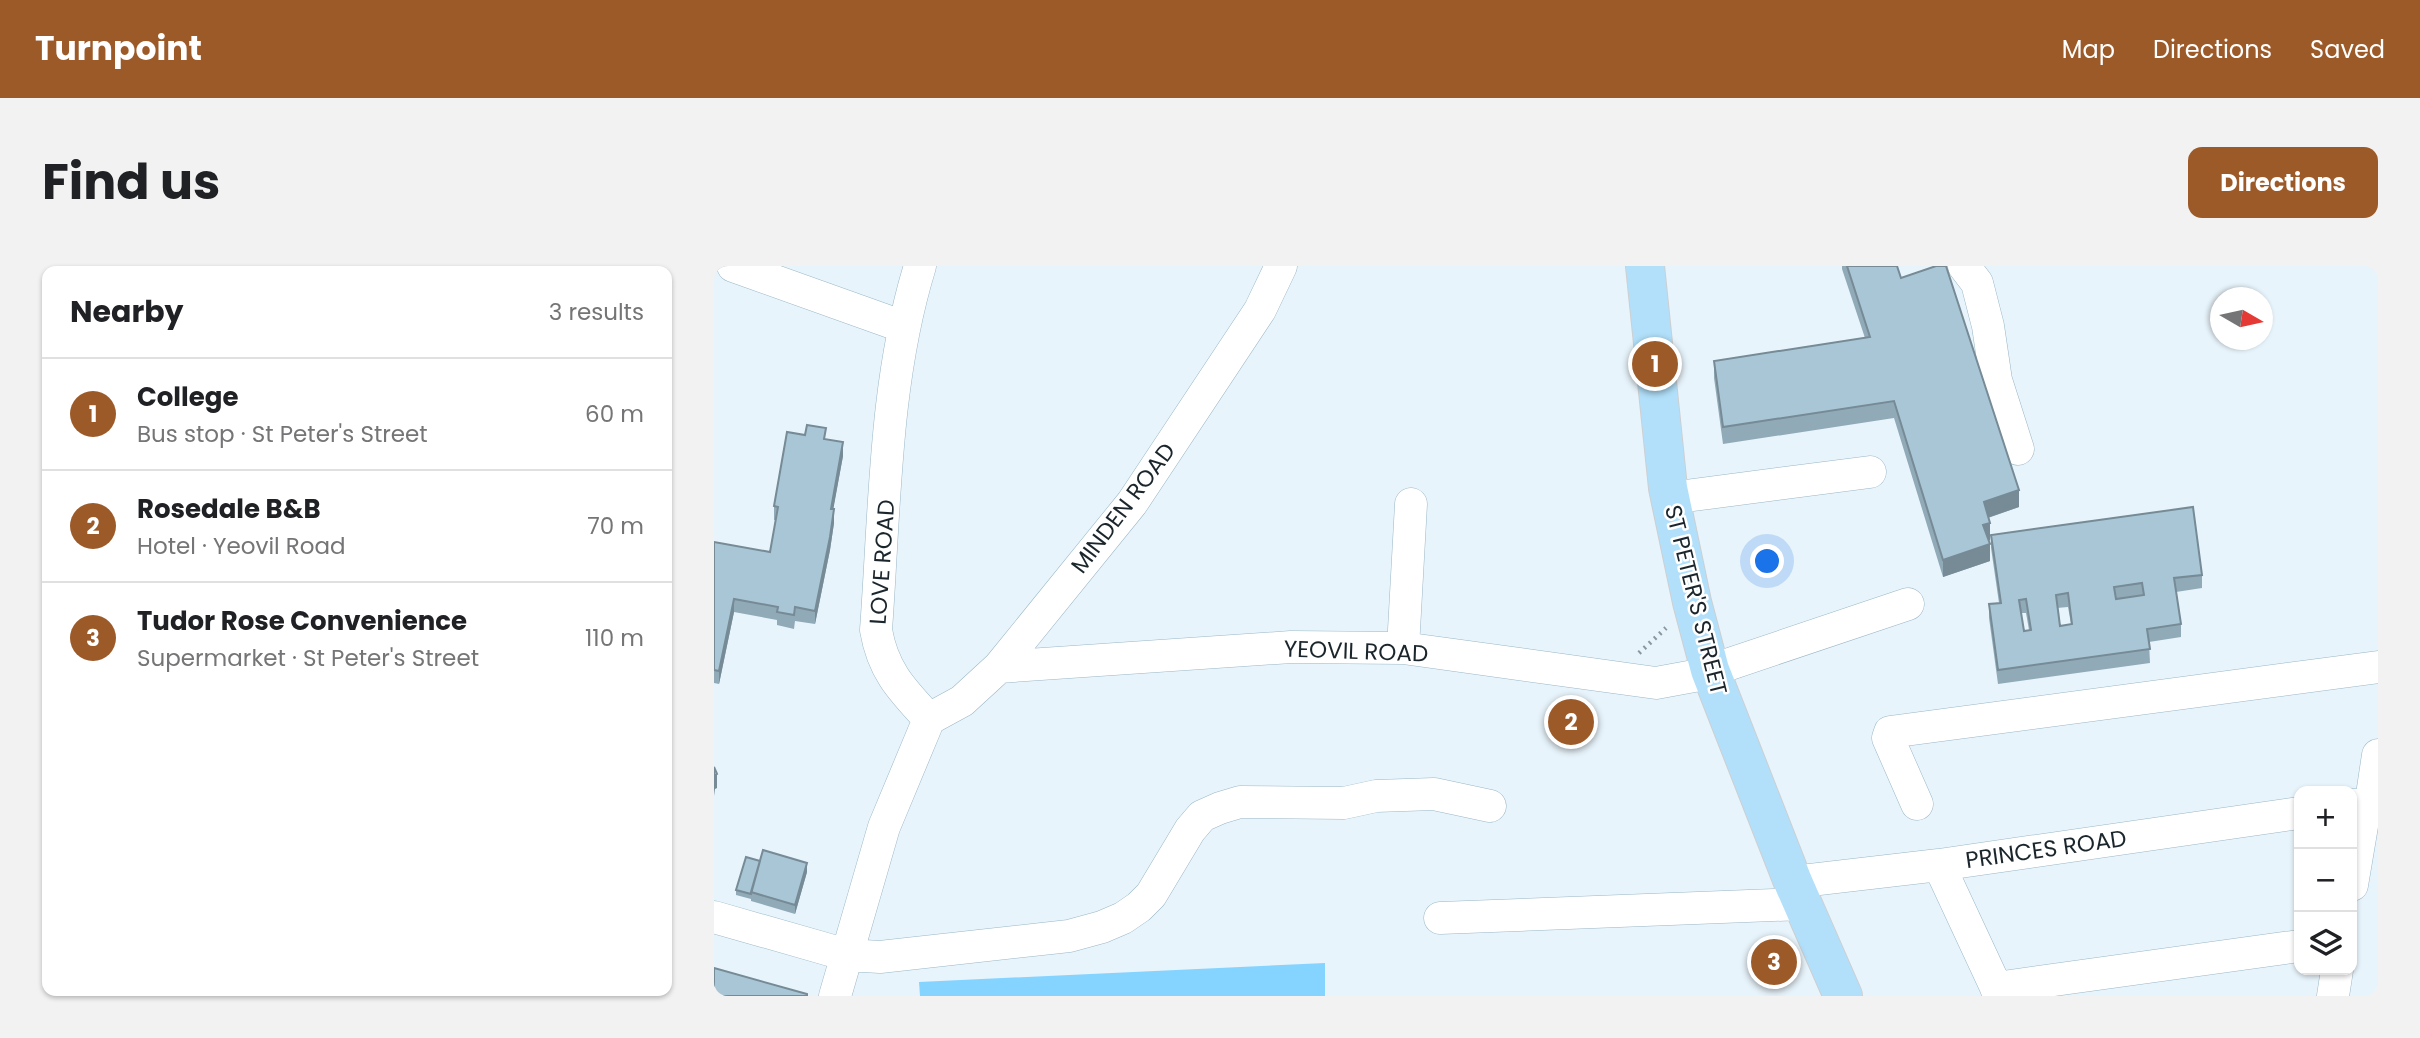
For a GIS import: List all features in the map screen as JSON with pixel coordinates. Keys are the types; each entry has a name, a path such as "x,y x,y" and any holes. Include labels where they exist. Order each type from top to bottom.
{"main road":[{"name":"ST PETER'S STREET","path":"1645,266 1670,498 1692,603 1710,670 1798,893 1843,996"}],"street":[{"path":"733,266 904,327"},
{"name":"LOVE ROAD","path":"920,266 904,327 893,389 876,630 885,665 901,689 929,719"},
{"name":"MINDEN ROAD","path":"929,719 961,701 999,667 1132,503 1260,310 1281,266"},
{"path":"1964,266 1977,283 1988,326 1996,380 2018,449"},
{"path":"1670,498 1870,472"},
{"path":"1404,648 1411,504"},
{"name":"YEOVIL ROAD","path":"999,667 1291,648 1404,648 1656,683 1695,676 1908,604"},
{"path":"1917,804 1888,738 1890,732 2378,667"},
{"path":"835,996 884,827 929,719"},
{"path":"2357,855 2364,814 2357,807 2372,795 2378,755"},
{"path":"714,917 846,954 880,957 1069,936 1102,927 1139,907 1151,895 1190,830 1202,816 1240,802 1344,803 1376,796 1434,794 1490,806"},
{"name":"PRINCES ROAD","path":"1440,918 1798,893 1939,864 2294,814"},
{"path":"1939,864 1998,992 2294,947"},
{"path":"2333,996 2336,975"}],"path":[{"path":"1625,679 1628,662 1676,619 1674,608 1692,603"}],"shaded area":[{"path":"1325,963 1325,996 920,996 919,982"}],"building":[{"path":"1847,266 1897,266 1901,278 1936,266 1946,266 2019,490 1984,502 1990,523 1983,525 1990,544 1943,560 1894,401 1723,427 1714,361 1870,337"},
{"path":"807,425 826,428 824,439 843,442 831,509 834,509 830,537 815,611 795,607 794,615 777,612 778,607 734,599 719,671 714,670 714,542 770,552 778,507 774,506 787,432 805,435"},
{"path":"2193,507 2202,575 2174,578 2181,624 2147,629 2150,649 1998,670 1989,604 2001,603 1991,535","holes":["2142,583 2144,595 2116,599 2114,587","2068,593 2072,624 2060,626 2056,595","2026,599 2031,630 2024,631 2019,600"]},
{"path":"763,850 807,863 795,905 751,892"},
{"path":"746,857 760,861 751,894 736,890"},
{"path":"714,968 807,994 807,996 714,996"}],"place":[{"name":"College","path":"1655,364"},
{"name":"Rosedale B&B","path":"1571,722"},
{"name":"Tudor Rose Convenience","path":"1774,962"}]}
